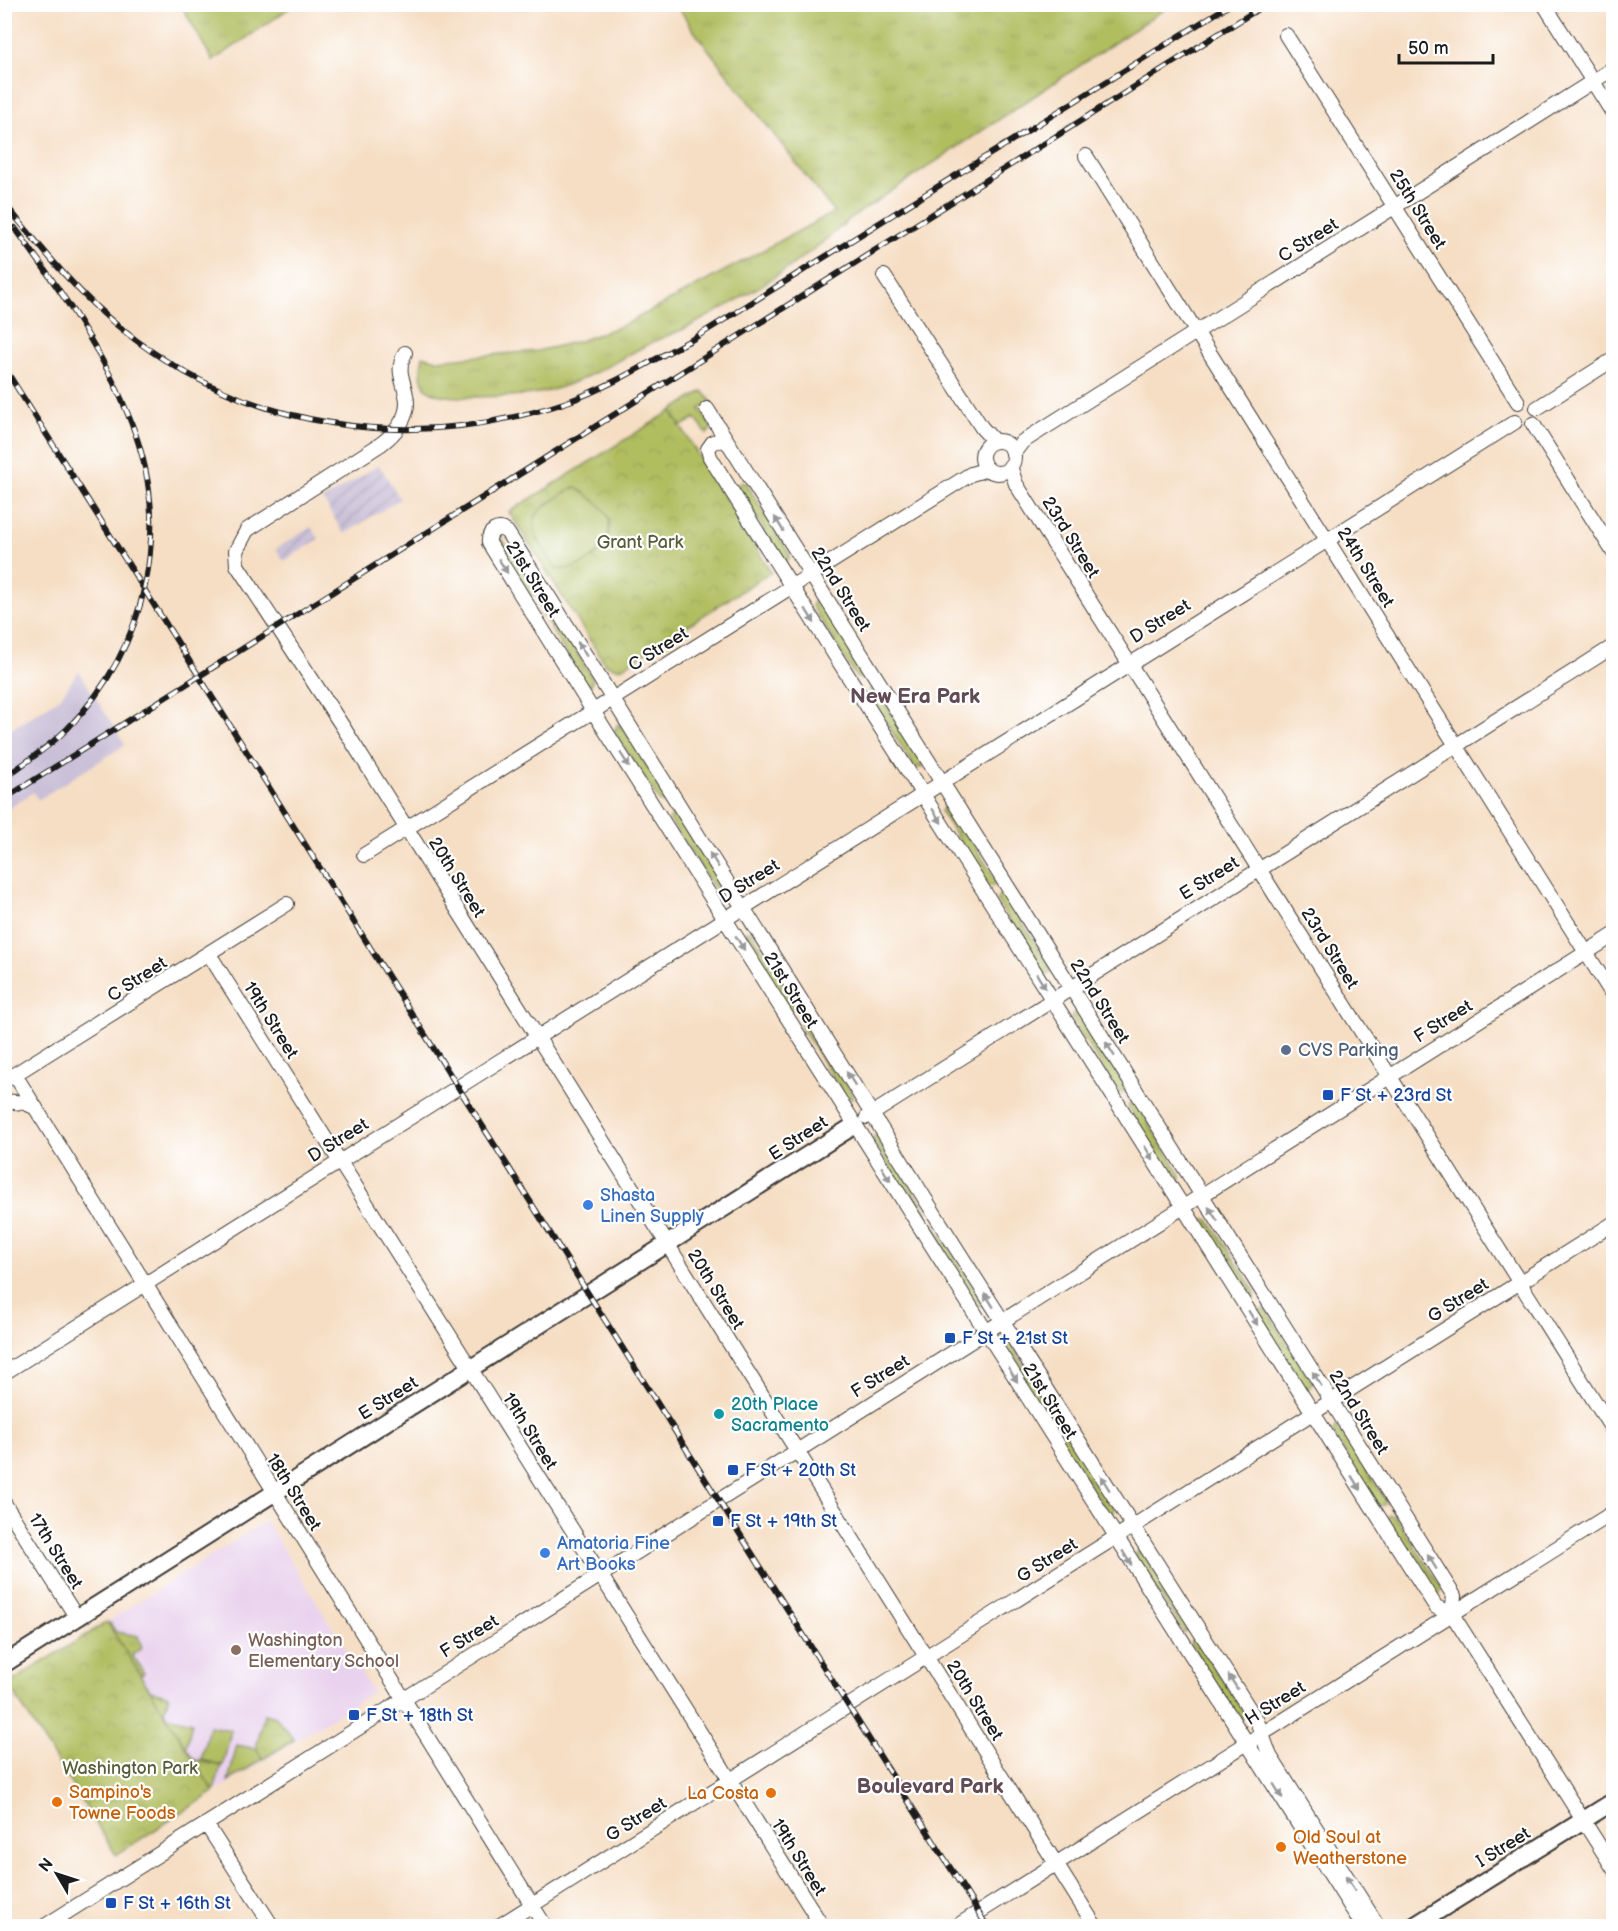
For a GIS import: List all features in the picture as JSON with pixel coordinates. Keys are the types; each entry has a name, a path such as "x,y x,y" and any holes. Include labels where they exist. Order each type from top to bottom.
{"street":[{"path":"1544,4 1614,115"},
{"name":"25th Street","path":"1286,35 1518,402"},
{"name":"C Street","path":"364,855 1614,68"},
{"name":"24th Street","path":"1086,156 1614,997"},
{"name":"23rd Street","path":"884,276 1614,1431"},
{"name":"20th Street","path":"405,353 400,363 399,375 407,403 397,430 381,444 257,522 238,544 236,558 242,574 287,640 1095,1926"},
{"path":"1537,408 1614,359"},
{"path":"1528,400 1537,408 1537,418 1533,424 1522,426 1515,422 1512,412 1518,402 1528,400"},
{"name":"22nd Street","path":"707,409 1454,1596 1452,1614"},
{"name":"D Street","path":"4,1373 1129,662 1515,422"},
{"path":"1533,424 1614,553"},
{"name":"22nd Street","path":"730,445 724,440 713,442 708,449 710,457 1312,1414 1436,1607 1452,1614 1614,1869"},
{"name":"21st Street","path":"1363,1926 1259,1760 1245,1743 1115,1539 986,1331 593,711 489,543 489,536 494,530 501,529 507,532 613,698 1003,1321 1257,1721 1270,1756 1378,1926"},
{"path":"530,608 549,597"},
{"name":"E Street","path":"4,1664 1614,646"},
{"name":"C Street","path":"10,1078 287,904"},
{"name":"F Street","path":"45,1926 1614,935"},
{"name":"19th Street","path":"209,954 822,1926"},
{"name":"18th Street","path":"10,1078 38,1109 143,1284 404,1698 544,1926"},
{"path":"4,1101 25,1103 38,1109"},
{"name":"G Street","path":"499,1926 1614,1223"},
{"name":"17th Street","path":"4,1503 77,1618"},
{"name":"H Street","path":"957,1926 1614,1512"},
{"name":"I Street","path":"1414,1926 1614,1801"},
{"path":"206,1824 272,1926"}],"shaded area":[{"path":"379,465 400,499 344,534 323,500"},
{"path":"311,527 319,539 284,561 276,549"},
{"path":"79,671 125,745 38,800 33,792 5,811 5,733 59,699"},
{"name":"Washington Elementary School","path":"266,1521 373,1692 214,1792 107,1622"}],"green space":[{"path":"181,5 294,5 213,61"},
{"path":"677,5 1171,5 851,218 814,249 773,278 688,327 648,344 587,377 541,393 451,397 433,393 423,384 421,377 423,356 437,360 537,351 580,341 626,324 834,212 694,31"},
{"path":"703,391 712,402 700,409 712,428 707,434 695,418 680,427 671,411"},
{"name":"Grant Park","path":"671,411 771,572 620,669 605,664 509,512"},
{"path":"740,482 746,483 790,555 788,560 783,560 738,488"},
{"path":"575,487 604,510 609,520 609,530 606,540 594,556 576,567 556,569 538,539 534,529 534,520 546,505"},
{"path":"501,537 537,590 535,596 530,596 497,544"},
{"path":"814,600 820,601 865,672 863,678 857,678 812,606"},
{"path":"542,606 548,607 593,679 591,685 585,684 540,611"},
{"path":"870,688 876,689 923,763 921,768 914,766 868,694"},
{"path":"618,724 622,726 667,797 666,803 660,802 614,731"},
{"path":"944,806 950,807 996,880 994,886 988,886 941,812"},
{"path":"673,813 678,815 723,886 722,891 716,891 670,820"},
{"path":"999,895 1005,896 1051,968 1050,974 1044,974 997,901"},
{"path":"746,931 752,932 797,1007 795,1009 790,1009 744,938"},
{"path":"1075,1012 1079,1014 1125,1085 1124,1092 1118,1092 1071,1018"},
{"path":"805,1020 853,1096 852,1098 846,1098 800,1025"},
{"path":"1131,1102 1136,1103 1181,1175 1180,1182 1174,1182 1128,1106"},
{"path":"878,1135 927,1212 925,1214 920,1215 872,1139"},
{"path":"1205,1219 1209,1220 1255,1292 1254,1298 1248,1298 1201,1223"},
{"path":"935,1226 984,1303 982,1305 978,1306 930,1230"},
{"path":"1260,1309 1266,1310 1312,1382 1311,1388 1306,1389 1258,1315"},
{"path":"1012,1346 1058,1419 1057,1424 1053,1425 1004,1347"},
{"path":"1337,1426 1386,1500 1384,1505 1378,1506 1332,1432"},
{"path":"1065,1432 1115,1509 1113,1512 1108,1513 1060,1438"},
{"path":"1389,1515 1395,1516 1441,1587 1440,1594 1434,1594 1387,1519"},
{"path":"1138,1551 1142,1552 1188,1625 1184,1632 1134,1555"},
{"name":"Washington Park","path":"107,1622 214,1792 116,1855 8,1684"},
{"path":"110,1623 116,1632 138,1636 142,1648 132,1655 144,1673 130,1682 108,1624"},
{"path":"1195,1638 1244,1712 1243,1718 1238,1719 1190,1643"},
{"path":"152,1691 169,1696 164,1711 167,1716 192,1722 186,1748 143,1697"},
{"path":"264,1714 276,1717 294,1740 263,1759 256,1749"},
{"path":"209,1726 231,1730 223,1765 201,1760"},
{"path":"237,1745 256,1749 263,1759 228,1781"},
{"path":"189,1752 193,1759 221,1766 214,1790 178,1812"}],"railway":[{"path":"4,203 58,268 118,326 168,362 220,390 276,410 333,423 391,429 450,427 509,418 584,396 693,339 1231,4"},
{"path":"4,799 1266,4"},
{"path":"4,778 68,728 95,696 118,660 134,623 145,584 151,544 150,503 144,462 120,396 79,321 15,228"},
{"path":"4,367 987,1926"}],"place":[{"name":"CVS Parking","path":"1286,1050"},
{"name":"F St + 23rd St","path":"1328,1095"},
{"name":"Shasta Linen Supply","path":"588,1205"},
{"name":"F St + 21st St","path":"950,1338"},
{"name":"20th Place Sacramento","path":"719,1414"},
{"name":"F St + 20th St","path":"733,1470"},
{"name":"F St + 19th St","path":"718,1521"},
{"name":"Amatoria Fine Art Books","path":"545,1553"},
{"name":"Washington Elementary School","path":"236,1650"},
{"name":"F St + 18th St","path":"354,1715"},
{"name":"La Costa","path":"771,1793"},
{"name":"Sampino's Towne Foods","path":"57,1802"},
{"name":"Old Soul at Weatherstone","path":"1281,1847"},
{"name":"F St + 16th St","path":"111,1903"}],"district":[{"name":"New Era Park","path":"915,696"},
{"name":"Boulevard Park","path":"930,1786"}]}
